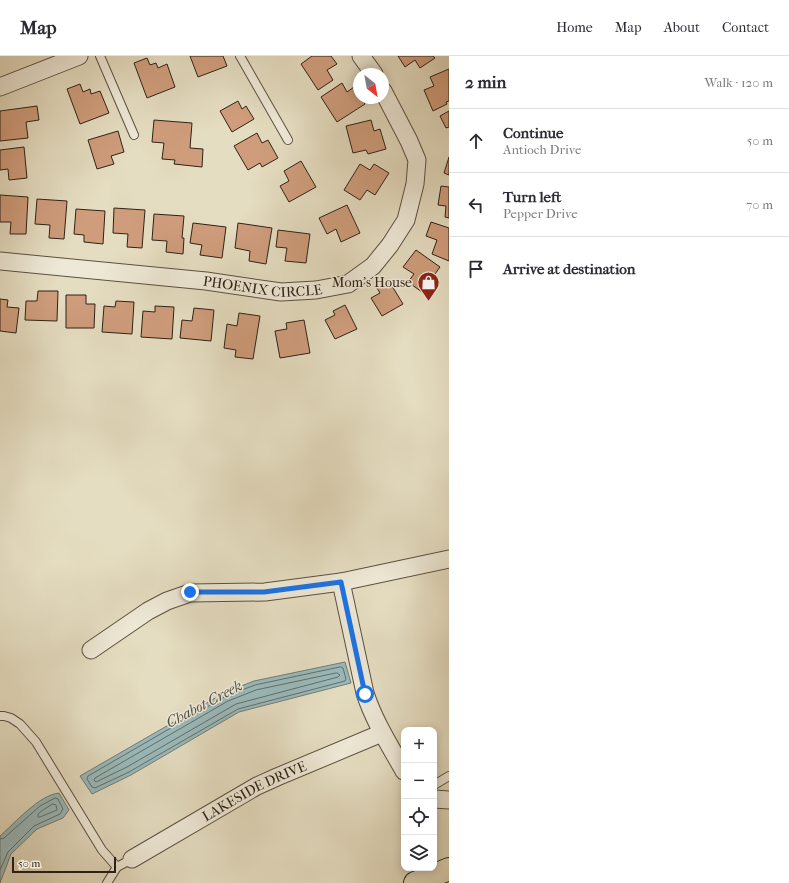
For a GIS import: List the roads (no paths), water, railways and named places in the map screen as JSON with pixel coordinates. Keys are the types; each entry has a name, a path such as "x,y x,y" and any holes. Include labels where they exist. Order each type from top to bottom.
{"highway":[{"path":"415,883 449,869"}],"street":[{"path":"0,87 79,56"},
{"path":"361,56 370,68"},
{"name":"PHOENIX CIRCLE","path":"0,261 206,281 280,292 316,290 348,284 373,266 390,245 406,220 415,184 417,160 389,103"},
{"path":"91,650 148,611 167,601 190,592 264,592 341,582 449,559"},
{"path":"341,582 365,694 382,733 401,766"},
{"name":"LAKESIDE DRIVE","path":"132,859 257,786 382,733"},
{"path":"437,799 449,800"}],"lane":[{"path":"100,56 134,135"},
{"path":"240,56 288,140"},
{"path":"0,716 11,718 20,724 36,742 102,850 117,867"},
{"path":"437,783 449,776"},
{"path":"107,883 117,867 132,859"}],"water":[{"path":"345,662 351,683 239,712 131,775 92,794 80,776 224,693 254,681"},
{"path":"59,793 69,810 63,818 37,829 11,854 0,883 0,836 35,804 51,795"}],"place":[{"name":"Mom’s House","path":"428,302"}],"water label":[{"name":"Chabot Creek","path":"204,704"}]}
